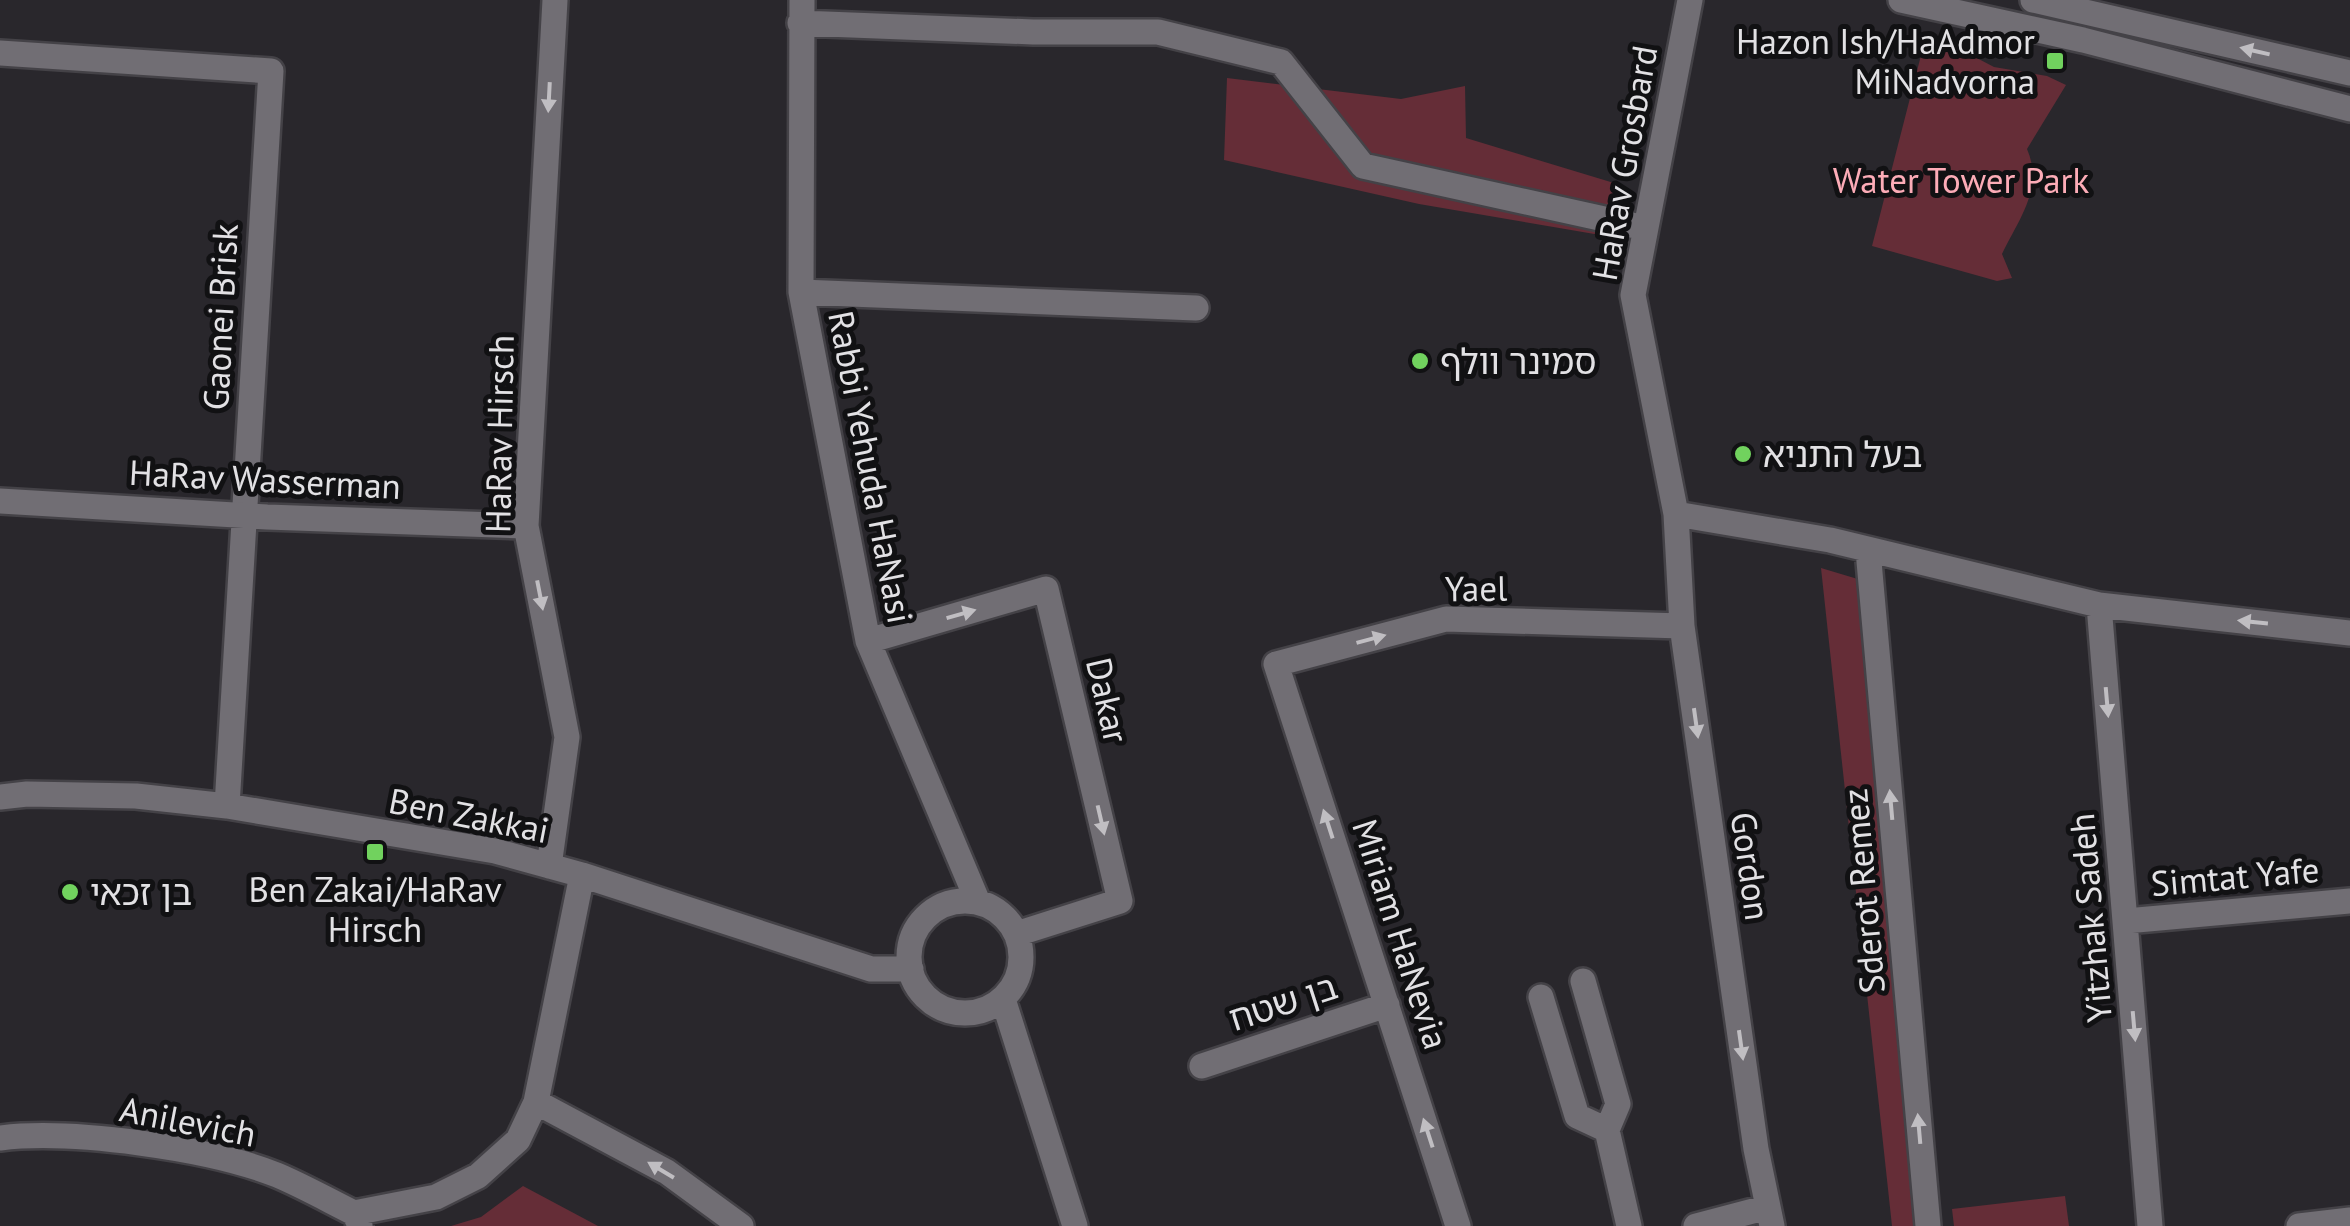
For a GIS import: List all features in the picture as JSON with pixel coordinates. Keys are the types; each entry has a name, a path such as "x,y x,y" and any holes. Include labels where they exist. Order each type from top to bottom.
{"street":[{"name":"HaRav Hirsch","path":"549,866 567,736 526,526 554,0"},
{"name":"HaRav Grosbard","path":"1676,514 1632,295 1690,0"},
{"path":"1901,0 2083,40 2350,109"},
{"path":"2033,0 2350,73"},
{"path":"801,12 1033,32 1158,32 1281,62 1363,166 1645,228"},
{"name":"Rabbi Yehuda HaNasi","path":"801,12 802,292 868,641 978,902"},
{"name":"Gaonei Brisk","path":"0,53 271,71 227,806"},
{"path":"802,292 1196,308"},
{"name":"HaRav Wasserman","path":"0,501 526,526"},
{"path":"1676,514 1830,540 2099,605 2350,633"},
{"name":"Gordon","path":"1676,514 1682,626 1756,1149 1770,1217"},
{"name":"Sderot Remez","path":"1868,550 1928,1226"},
{"name":"Dakar","path":"868,641 1046,590 1120,901 1016,934"},
{"name":"Yitzhak Sadeh","path":"2099,605 2150,1226"},
{"name":"Yael","path":"1276,664 1446,619 1682,626"},
{"name":"Miriam HaNevia","path":"1276,664 1458,1226"},
{"name":"Ben Zakkai","path":"0,797 136,796 227,806 496,851 872,968 910,969"},
{"name":"Anilevich","path":"0,1138 92,1139 196,1152 276,1174 357,1219 436,1197 478,1176 518,1140 536,1102 582,875"},
{"path":"959,901 978,902 994,909 1016,934 1020,969 1014,985 1003,999 986,1010 967,1013 931,1002 910,969 915,932 941,906 959,901"},
{"name":"Simtat Yafe","path":"2126,921 2350,901"},
{"path":"1583,981 1618,1104 1607,1130 1628,1226"},
{"path":"1541,997 1577,1116 1607,1130"},
{"path":"1003,999 1075,1226"},
{"name":"בן שטח","path":"1202,1066 1387,1005"},
{"path":"536,1102 667,1172 741,1226"},
{"path":"1696,1226 1770,1217"},
{"path":"2299,1226 2350,1220"}],"green space":[{"name":"Water Tower Park","path":"1927,32 1994,67 2047,76 2066,85 2027,149 2032,163 2031,190 2002,254 2012,278 1997,281 1872,246"},
{"path":"1227,78 1401,99 1465,86 1466,138 1614,183 1612,237 1419,204 1224,160"},
{"path":"1821,568 1861,580 1919,1226 1892,1226"},
{"path":"523,1186 598,1226 451,1226 481,1217"},
{"path":"2065,1196 2069,1226 1954,1226 1952,1209"}],"place":[{"name":"Hazon Ish/HaAdmor MiNadvorna","path":"2055,61"},
{"name":"סמינר וולף","path":"1420,361"},
{"name":"בעל התניא","path":"1743,454"},
{"name":"Ben Zakai/HaRav Hirsch","path":"375,852"},
{"name":"בן זכאי","path":"70,892"}]}
